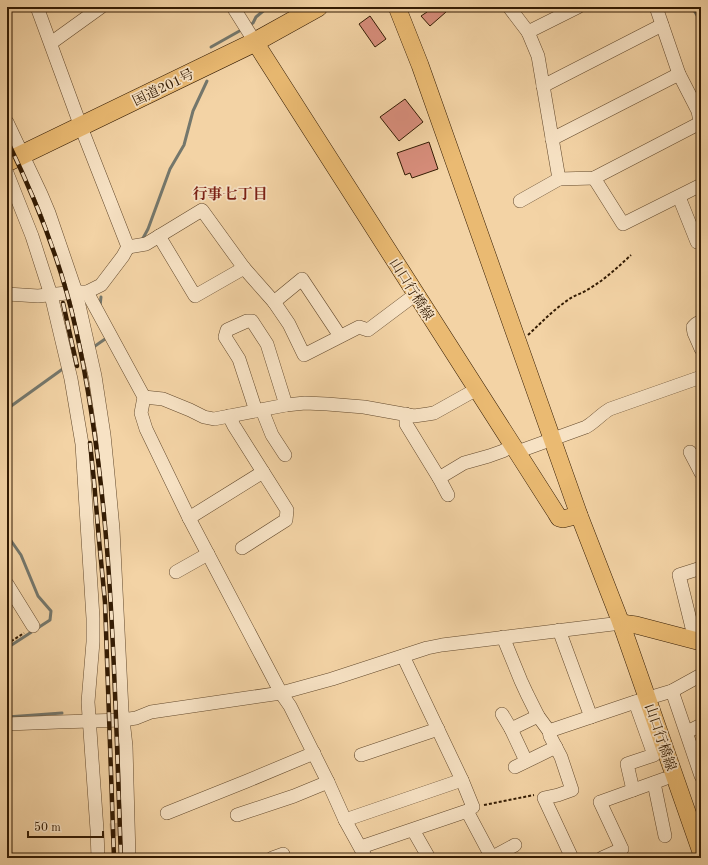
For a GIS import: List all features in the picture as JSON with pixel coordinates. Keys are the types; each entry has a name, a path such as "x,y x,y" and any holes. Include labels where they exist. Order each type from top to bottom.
{"highway":[{"name":"国道201号","path":"15,158 255,42 318,7"}],"main road":[{"name":"山口行橋線","path":"397,7 423,73 579,515 621,623 641,700 701,852"},
{"name":"山口行橋線","path":"255,42 559,518 563,519 579,515"},
{"path":"621,623 636,625 698,641"}],"street":[{"path":"37,7 81,127 128,247"},
{"path":"51,43 101,7"},
{"path":"233,7 255,42"},
{"path":"509,7 528,32 538,56 559,179"},
{"path":"528,32 578,7"},
{"path":"520,201 559,179 594,178 701,125 698,110 678,74 656,7"},
{"path":"543,86 662,25"},
{"path":"552,139 678,74"},
{"path":"7,122 15,158 49,213 81,292 144,397 141,413 146,429 189,518 281,693 290,706 328,782 345,820 364,853 413,830 467,811 492,858 515,845"},
{"path":"7,173 32,236 51,295 71,379 82,444 93,618 93,642 88,702 90,721 114,830 129,858"},
{"path":"594,178 623,224 701,185"},
{"path":"678,197 697,242"},
{"path":"128,247 146,244 202,210 244,268 274,302 289,324 304,355 359,327 368,330 416,294"},
{"path":"159,236 195,296 244,268"},
{"path":"7,294 38,296 51,295 81,292 101,285 128,247"},
{"path":"274,302 302,279 340,336"},
{"path":"81,292 105,443 112,529 118,650 126,746 114,830 98,858"},
{"path":"285,456 272,436 259,411 239,359 225,337 227,330 247,321 252,321 268,344 286,405"},
{"path":"701,322 696,324 694,327 694,333 701,349"},
{"path":"439,478 464,463 503,451 553,439 586,427 610,408 701,376"},
{"path":"144,397 163,399 204,417 214,419 286,405 305,403 364,407 414,416 434,412 477,389"},
{"path":"406,414 406,424 448,495"},
{"path":"229,416 287,510 286,520 242,548"},
{"path":"690,452 701,473"},
{"path":"189,518 263,472"},
{"path":"176,572 208,554"},
{"path":"698,641 679,575 701,568"},
{"path":"7,584 33,626"},
{"path":"7,724 123,720 136,718 151,712 281,693 332,680 427,648 442,645 621,623"},
{"path":"559,630 591,717"},
{"path":"503,637 521,681 538,716 549,731 561,757 572,790 544,798 572,858"},
{"path":"403,656 462,780 472,807"},
{"path":"549,731 672,691 701,674"},
{"path":"672,691 700,770"},
{"path":"633,790 627,764 654,755 641,700"},
{"path":"502,714 511,729 521,764 556,747"},
{"path":"511,729 538,716"},
{"path":"687,732 701,725"},
{"path":"361,755 438,730"},
{"path":"167,813 314,753"},
{"path":"345,820 462,780"},
{"path":"602,858 624,853 600,802 659,781 665,836"},
{"path":"237,815 294,796 328,782"},
{"path":"413,830 429,858"},
{"path":"272,858 282,854 284,858"}],"path":[{"path":"526,337 569,298 596,285 631,256"},
{"path":"7,644 33,626"},
{"path":"472,807 538,794"}],"building":[{"path":"422,7 442,7 446,12 430,26 421,16 427,12"},
{"path":"370,16 386,39 375,47 359,24"},
{"path":"405,99 423,122 399,141 380,117"},
{"path":"429,142 438,169 412,178 410,173 405,175 397,153"}],"waterway":[{"path":"248,26 253,23 256,17 268,7"},
{"path":"692,7 701,22"},
{"path":"211,47 243,29"},
{"path":"142,240 148,229 170,169 184,145 193,111 207,81"},
{"path":"100,306 101,297"},
{"path":"95,346 108,337"},
{"path":"7,409 64,368"},
{"path":"7,535 21,555 38,596 51,611 50,620 7,648"},
{"path":"7,717 62,713"}],"tunnel":[{"path":"110,830 121,829"}],"railway":[{"path":"7,140 38,209 56,257 76,330 89,395 98,460 110,593 114,659 121,858"},
{"path":"63,303 77,366"},
{"path":"90,443 105,602 114,858"}],"district":[{"name":"行事七丁目","path":"230,194"}]}
